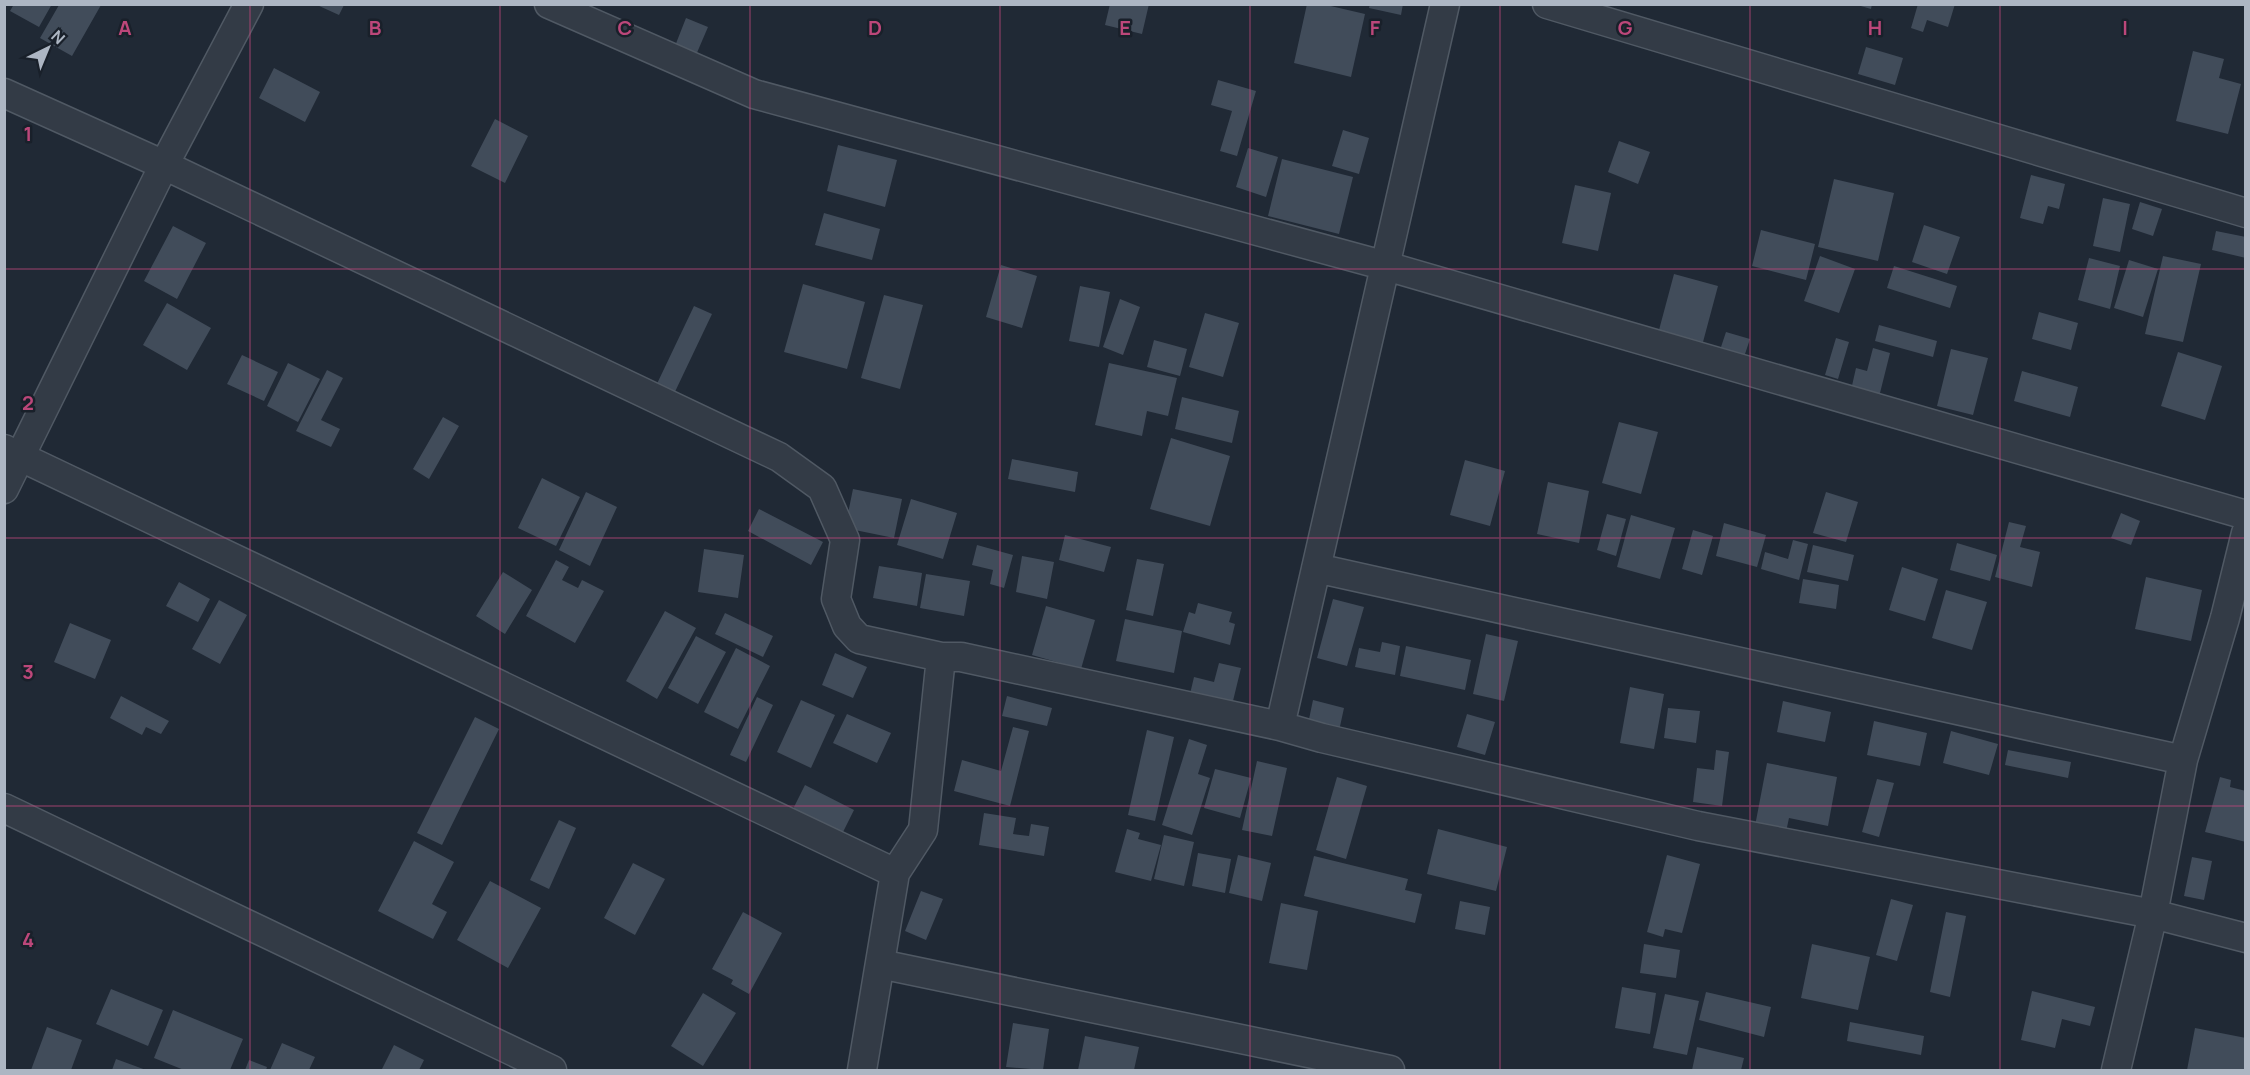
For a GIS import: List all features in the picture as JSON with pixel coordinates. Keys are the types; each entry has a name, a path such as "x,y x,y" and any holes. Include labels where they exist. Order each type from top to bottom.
{"street":[{"path":"4,489 12,453 249,4"},
{"path":"549,4 754,94 1386,266 2246,515"},
{"path":"1281,726 1446,4"},
{"path":"1547,4 2246,213"},
{"path":"4,93 164,165 779,457 822,488 845,540 836,599 847,626 859,639 941,657 961,657 1281,726 1322,738 1698,826 2153,914 2246,938"},
{"path":"12,453 895,873"},
{"path":"2116,1071 2153,914 2183,760 2235,621 2246,533"},
{"path":"1316,568 2183,760"},
{"path":"862,1071 895,873 923,830 941,657"},
{"path":"4,808 552,1071"},
{"path":"880,964 1390,1071"}],"building":[{"path":"14,4 52,4 39,27 10,11"},
{"path":"1110,4 1149,4 1142,34 1105,25"},
{"path":"1307,4 1322,4 1365,14 1351,77 1294,63"},
{"path":"1370,4 1403,4 1401,15 1369,8"},
{"path":"1854,4 1872,4 1871,9"},
{"path":"1918,4 1955,4 1948,27 1927,20 1923,32 1911,28"},
{"path":"59,5 101,5 72,56 40,38"},
{"path":"317,5 344,5 339,15"},
{"path":"686,18 708,27 696,55 675,46"},
{"path":"1866,47 1903,58 1895,85 1858,74"},
{"path":"2193,51 2224,59 2219,78 2241,84 2228,134 2176,121"},
{"path":"274,68 320,92 305,122 259,98"},
{"path":"1218,80 1256,91 1237,156 1220,151 1232,111 1211,105"},
{"path":"495,119 528,136 505,183 471,166"},
{"path":"1343,130 1369,138 1359,174 1332,166"},
{"path":"1619,141 1650,152 1638,184 1608,172"},
{"path":"838,145 897,160 885,207 827,191"},
{"path":"1248,148 1278,157 1266,197 1236,187"},
{"path":"1282,159 1353,177 1339,234 1268,216"},
{"path":"2031,175 2065,184 2059,209 2048,206 2043,224 2020,218"},
{"path":"1834,179 1894,193 1878,261 1818,247"},
{"path":"1575,185 1611,193 1598,251 1562,243"},
{"path":"2103,198 2130,204 2120,252 2093,246"},
{"path":"2140,202 2162,209 2153,236 2132,229"},
{"path":"824,213 880,229 872,260 815,245"},
{"path":"1924,225 1960,237 1947,274 1912,262"},
{"path":"173,226 206,243 177,299 144,281"},
{"path":"1761,230 1815,244 1806,280 1752,266"},
{"path":"2216,231 2246,237 2246,258 2212,250"},
{"path":"1820,256 1855,269 1839,313 1804,301"},
{"path":"2163,256 2201,264 2183,342 2145,334"},
{"path":"2089,258 2120,266 2110,309 2078,300"},
{"path":"2129,260 2158,269 2143,317 2114,308"},
{"path":"1001,265 1037,276 1022,328 986,317"},
{"path":"1894,266 1957,286 1950,308 1887,288"},
{"path":"1674,274 1718,286 1703,342 1659,330"},
{"path":"803,284 865,302 847,369 784,352"},
{"path":"1080,286 1110,292 1099,347 1069,341"},
{"path":"884,295 923,305 900,389 861,378"},
{"path":"1120,299 1140,307 1123,355 1103,347"},
{"path":"167,303 211,328 187,370 143,345"},
{"path":"694,306 712,314 672,398 654,390"},
{"path":"2039,312 2078,323 2071,350 2032,339"},
{"path":"1205,313 1239,323 1223,377 1189,367"},
{"path":"1879,325 1937,341 1933,357 1875,341"},
{"path":"1726,332 1750,339 1744,357 1720,350"},
{"path":"1836,338 1849,342 1838,379 1825,375"},
{"path":"1154,340 1187,349 1180,376 1147,367"},
{"path":"1873,348 1890,353 1879,397 1851,390 1856,368 1867,371"},
{"path":"1951,349 1988,358 1973,415 1937,406"},
{"path":"2178,352 2222,366 2205,420 2161,406"},
{"path":"242,355 278,372 264,401 227,384"},
{"path":"288,363 320,379 298,422 267,406"},
{"path":"1109,363 1177,378 1168,416 1147,411 1142,436 1095,425"},
{"path":"327,370 343,378 321,420 340,429 331,447 296,431"},
{"path":"2022,371 2078,387 2070,417 2014,401"},
{"path":"1182,397 1239,411 1232,443 1175,429"},
{"path":"443,417 459,426 429,479 413,469"},
{"path":"1619,422 1658,432 1641,494 1602,483"},
{"path":"1171,438 1230,456 1210,526 1150,509"},
{"path":"1012,459 1078,472 1075,492 1008,479"},
{"path":"1465,460 1505,471 1490,526 1450,515"},
{"path":"542,478 580,497 556,546 518,528"},
{"path":"1548,482 1589,491 1579,543 1537,534"},
{"path":"853,489 902,499 894,538 845,528"},
{"path":"586,492 617,507 590,566 559,550"},
{"path":"1826,492 1858,502 1846,542 1813,533"},
{"path":"911,499 957,513 943,559 897,545"},
{"path":"759,509 823,542 811,565 748,531"},
{"path":"2121,513 2140,521 2131,545 2111,538"},
{"path":"1607,514 1626,519 1616,556 1597,550"},
{"path":"1631,515 1675,528 1660,579 1617,567"},
{"path":"2009,522 2026,526 2020,547 2040,552 2032,587 1995,577"},
{"path":"1724,523 1766,535 1757,567 1716,556"},
{"path":"1693,530 1713,536 1702,575 1682,569"},
{"path":"1065,535 1111,547 1104,572 1059,560"},
{"path":"1793,540 1808,544 1799,580 1761,569 1765,552 1788,559"},
{"path":"1957,543 1997,555 1990,581 1950,570"},
{"path":"977,545 1013,555 1004,588 990,584 993,570 972,565"},
{"path":"1813,545 1854,555 1848,581 1807,572"},
{"path":"704,549 744,555 738,598 698,592"},
{"path":"1022,556 1054,562 1047,599 1016,592"},
{"path":"1137,559 1164,564 1153,616 1126,610"},
{"path":"556,560 569,567 562,580 578,588 582,580 604,591 575,643 526,616"},
{"path":"879,566 922,573 917,606 873,598"},
{"path":"1902,567 1938,579 1925,621 1889,610"},
{"path":"503,572 532,590 505,634 476,616"},
{"path":"926,574 970,581 964,616 920,608"},
{"path":"2146,577 2202,590 2191,641 2135,629"},
{"path":"1803,579 1839,585 1836,609 1799,603"},
{"path":"179,582 210,599 198,622 166,606"},
{"path":"1946,590 1987,602 1972,650 1932,638"},
{"path":"1333,599 1364,607 1347,666 1317,658"},
{"path":"219,600 247,615 220,664 192,649"},
{"path":"1198,603 1232,612 1229,622 1235,624 1230,645 1183,632 1189,612 1195,614"},
{"path":"1046,606 1095,620 1081,669 1032,655"},
{"path":"665,611 696,628 657,699 626,681"},
{"path":"725,613 773,636 763,657 715,634"},
{"path":"1125,619 1182,631 1174,673 1116,661"},
{"path":"70,623 111,640 95,679 54,662"},
{"path":"1486,634 1518,641 1504,701 1473,694"},
{"path":"696,636 726,652 698,704 668,688"},
{"path":"1382,642 1400,646 1395,675 1355,667 1359,648 1380,652"},
{"path":"1406,646 1471,660 1465,690 1400,676"},
{"path":"736,648 770,666 738,729 704,712"},
{"path":"835,653 867,667 853,698 822,685"},
{"path":"1219,663 1241,668 1232,705 1190,694 1194,677 1214,682"},
{"path":"1630,687 1664,694 1654,749 1620,743"},
{"path":"121,696 169,721 161,734 146,727 142,735 110,718"},
{"path":"1007,696 1052,708 1047,726 1002,716"},
{"path":"757,697 773,705 746,762 730,755"},
{"path":"801,700 835,715 811,768 777,752"},
{"path":"1313,700 1344,708 1339,731 1308,724"},
{"path":"1783,701 1831,712 1825,742 1777,732"},
{"path":"1668,708 1700,711 1696,743 1664,738"},
{"path":"847,714 891,733 877,763 833,743"},
{"path":"1467,714 1495,722 1485,755 1457,747"},
{"path":"475,717 499,729 442,845 417,833"},
{"path":"1874,721 1927,733 1920,766 1867,755"},
{"path":"1013,727 1029,731 1010,806 954,791 962,760 1001,771"},
{"path":"1147,730 1174,737 1155,821 1128,815"},
{"path":"1951,731 1998,744 1989,775 1943,763"},
{"path":"1189,739 1207,745 1198,774 1210,778 1192,835 1162,825"},
{"path":"1716,750 1729,752 1722,806 1693,802 1697,768 1714,770"},
{"path":"2008,750 2071,762 2068,778 2005,765"},
{"path":"1257,761 1287,768 1272,836 1242,830"},
{"path":"1767,763 1837,777 1828,826 1789,818 1786,832 1755,826"},
{"path":"1215,769 1251,778 1240,818 1204,808"},
{"path":"1337,777 1367,786 1346,859 1316,850"},
{"path":"2220,777 2231,780 2230,787 2246,791 2246,842 2205,832"},
{"path":"1877,779 1894,783 1879,837 1862,832"},
{"path":"805,785 854,810 841,836 792,811"},
{"path":"984,813 1016,818 1013,834 1029,836 1031,824 1049,827 1044,856 979,845"},
{"path":"559,820 576,828 549,889 530,880"},
{"path":"1127,829 1140,833 1138,839 1161,845 1151,881 1115,872"},
{"path":"1438,829 1507,847 1496,891 1427,874"},
{"path":"1164,835 1194,842 1184,886 1154,879"},
{"path":"414,841 454,862 432,904 447,912 433,939 378,911"},
{"path":"1198,853 1231,859 1225,893 1192,886"},
{"path":"1238,855 1271,863 1262,901 1229,893"},
{"path":"1667,855 1700,864 1682,933 1665,929 1663,937 1647,932"},
{"path":"1314,856 1408,879 1405,890 1422,894 1415,923 1304,896"},
{"path":"2192,857 2212,861 2204,900 2184,896"},
{"path":"633,863 665,879 635,935 604,918"},
{"path":"490,881 541,908 508,968 457,940"},
{"path":"921,891 943,899 926,940 905,931"},
{"path":"1891,899 1913,905 1897,961 1876,955"},
{"path":"1460,901 1490,907 1485,935 1455,929"},
{"path":"1281,903 1318,911 1307,970 1269,963"},
{"path":"743,912 782,933 749,994 731,984 733,980 712,969"},
{"path":"1946,912 1966,916 1950,997 1930,992"},
{"path":"1644,944 1680,950 1676,978 1640,973"},
{"path":"1812,944 1870,957 1858,1010 1801,998"},
{"path":"1622,987 1656,993 1650,1034 1615,1028"},
{"path":"111,989 163,1010 148,1046 96,1024"},
{"path":"2032,991 2095,1007 2090,1026 2062,1019 2055,1048 2021,1040"},
{"path":"1706,992 1771,1007 1764,1037 1699,1020"},
{"path":"703,993 736,1013 703,1066 671,1046"},
{"path":"1665,994 1699,1001 1687,1055 1653,1048"},
{"path":"173,1010 243,1039 230,1070 184,1070 154,1058"},
{"path":"1850,1022 1924,1036 1921,1055 1847,1041"},
{"path":"1013,1023 1049,1029 1043,1070 1006,1067"},
{"path":"47,1027 82,1040 71,1070 31,1070"},
{"path":"2195,1028 2246,1038 2244,1070 2187,1070"},
{"path":"1085,1036 1139,1047 1134,1070 1078,1070"},
{"path":"282,1043 315,1057 309,1070 270,1070"},
{"path":"394,1045 424,1060 419,1070 382,1069"},
{"path":"1697,1047 1744,1058 1741,1070 1692,1070"},
{"path":"116,1059 146,1070 112,1070"},
{"path":"249,1060 267,1067 266,1070 245,1070"}]}
